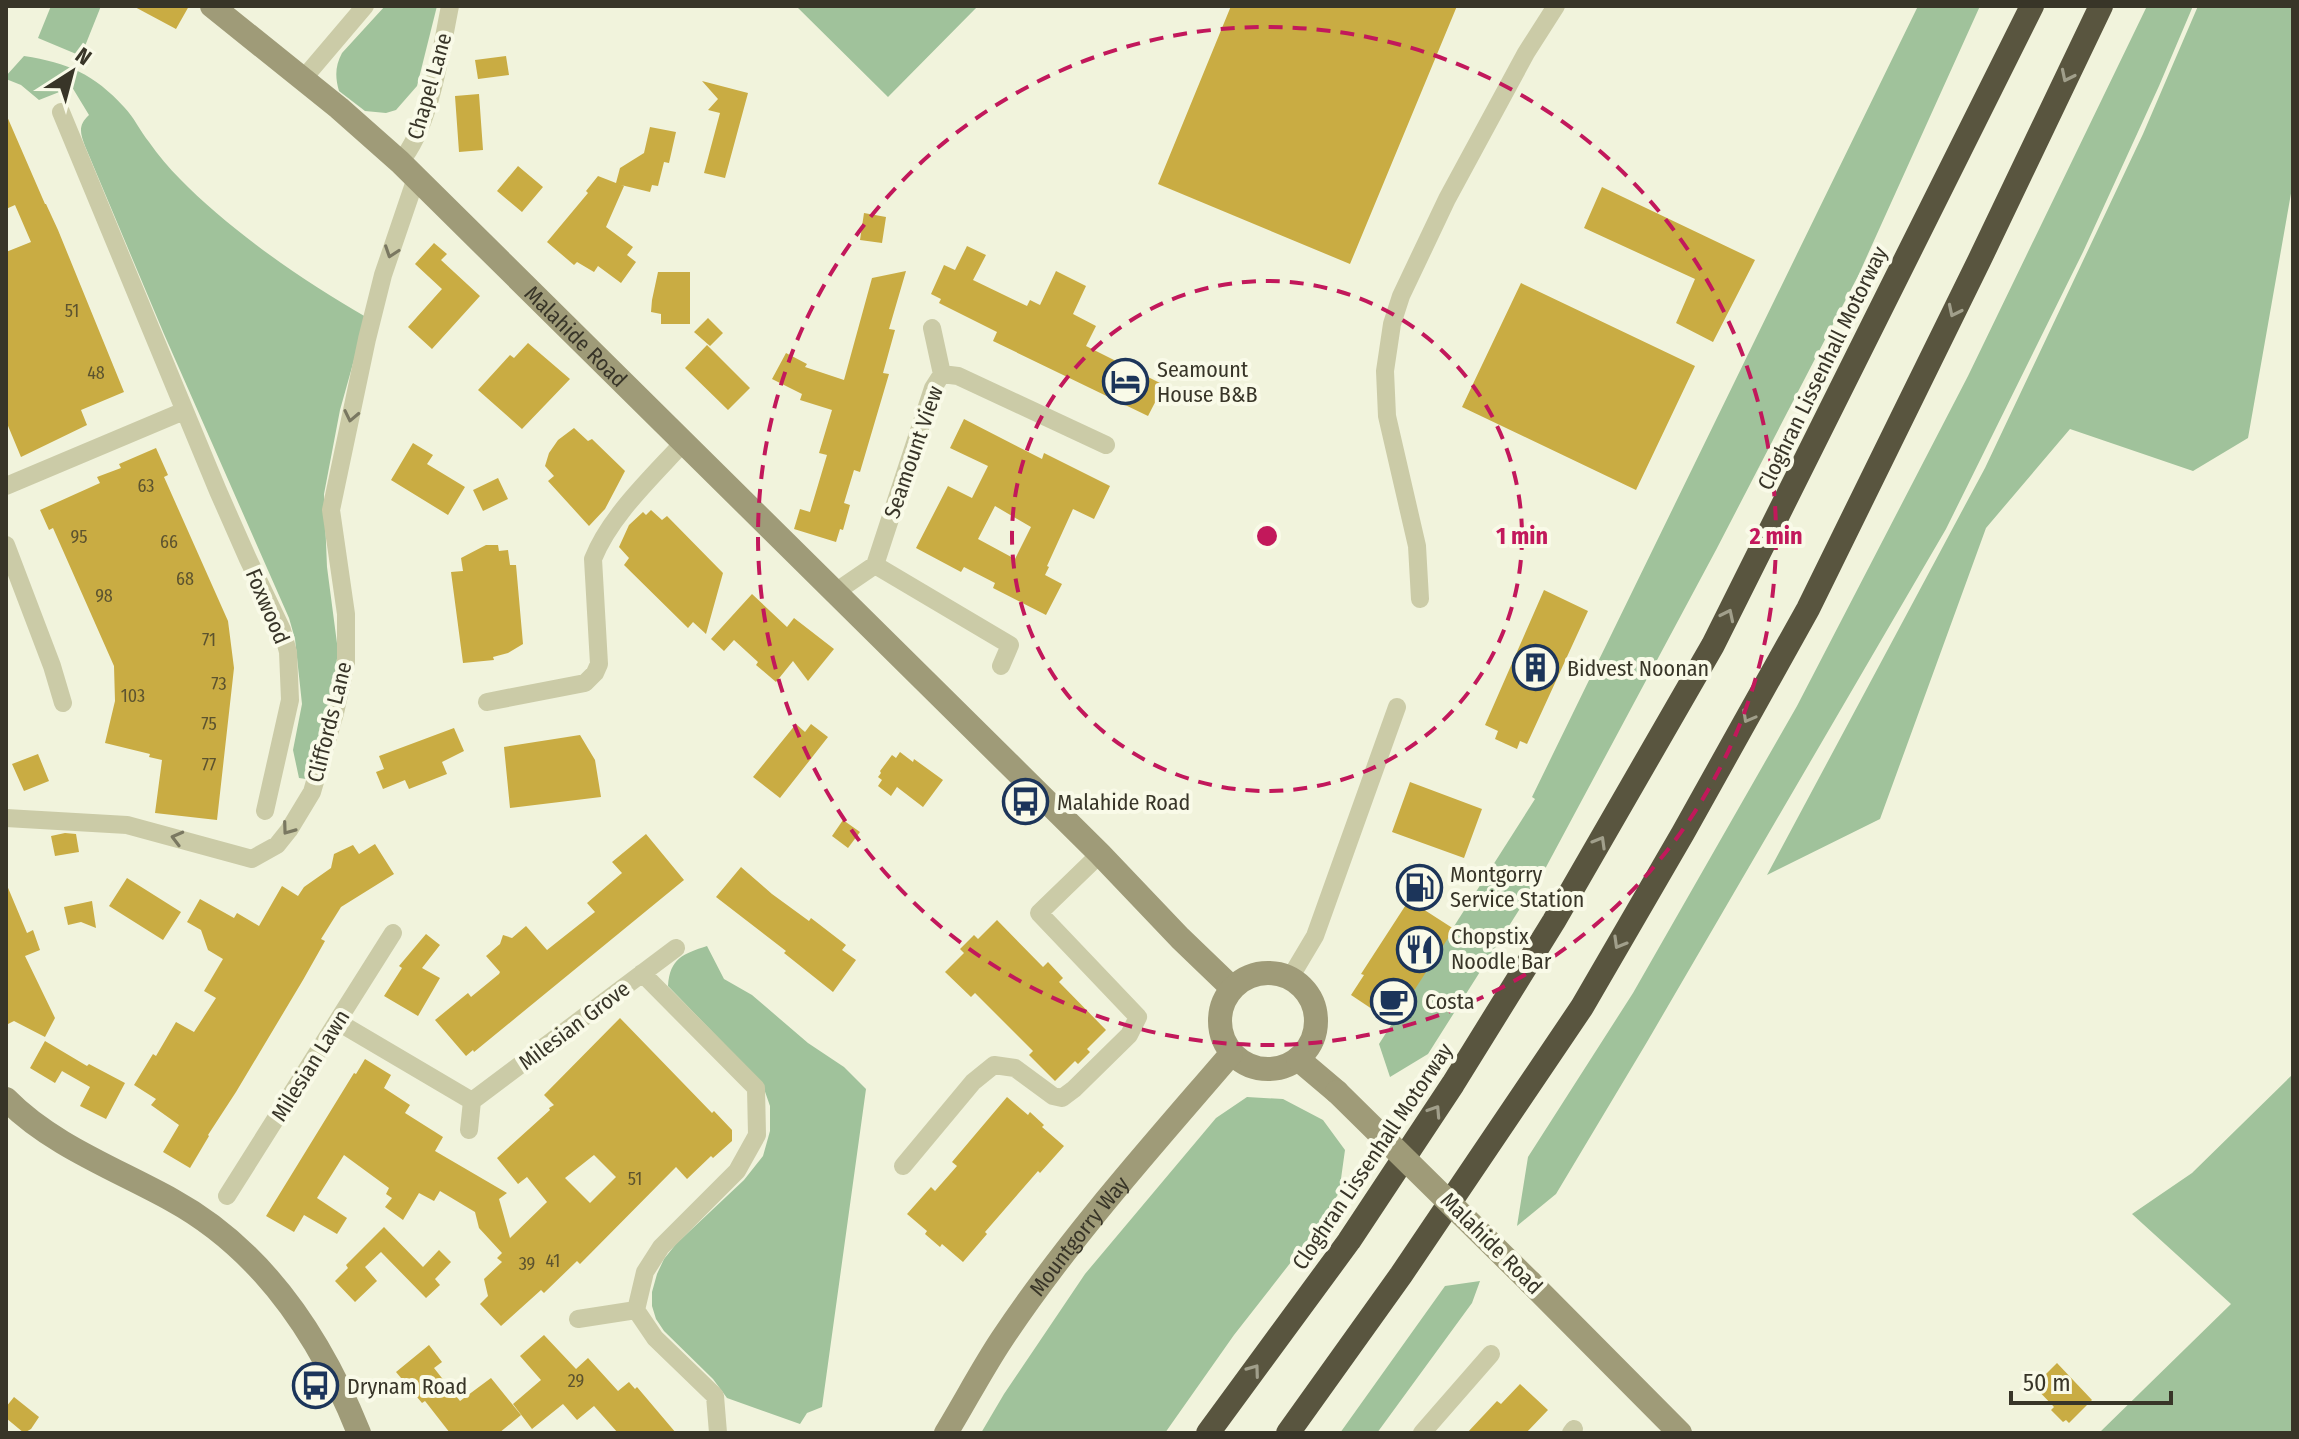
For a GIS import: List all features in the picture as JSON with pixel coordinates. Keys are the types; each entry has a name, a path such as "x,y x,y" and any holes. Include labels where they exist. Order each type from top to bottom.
{"highway":[{"name":"Cloghran Lissenhall Motorway","path":"1208,1433 1358,1228 1453,1084 1570,893 1713,645 2032,6"},
{"path":"1288,1433 1401,1275 1582,1007 1683,833 1808,609 2101,6"}],"main road":[{"name":"Malahide Road","path":"212,6 303,79 408,170 1232,988"},
{"path":"1275,973 1301,986 1310,997 1317,1023 1308,1049 1286,1067 1271,1070 1256,1069 1231,1054 1220,1028 1220,1014 1232,988 1244,979 1275,973"},
{"name":"Mountgorry Way","path":"946,1433 1002,1339 1080,1233 1231,1054"},
{"name":"Malahide Road","path":"1298,1059 1337,1092 1680,1433"},
{"path":"6,1099 46,1132 175,1201 232,1241 287,1300 335,1380 359,1433"}],"street":[{"path":"303,79 365,6"},
{"name":"Chapel Lane","path":"408,170 410,152 424,118 450,6"},
{"path":"1420,599 1417,546 1387,416 1385,371 1392,324 1401,296 1447,199 1526,53 1556,6"},
{"name":"Foxwood","path":"61,112 184,411 282,630 288,652 290,700 265,811"},
{"name":"Cliffords Lane","path":"6,818 127,825 252,859 277,845 289,830 312,792 346,663 346,614 331,510 367,339 408,170"},
{"path":"932,328 942,374"},
{"name":"Seamount View","path":"875,565 933,388 942,374 958,376 1106,445"},
{"path":"6,486 184,411"},
{"path":"487,702 585,683 595,673 599,664 593,559 596,551 609,529 683,443"},
{"path":"6,545 63,703"},
{"path":"834,593 875,565 1010,645 1001,666"},
{"path":"1290,978 1315,936 1397,707"},
{"path":"903,1166 973,1082 994,1065 1015,1068 1053,1096 1062,1098 1129,1035 1138,1017 1039,913 1100,854"},
{"name":"Milesian Lawn","path":"227,1196 393,933"},
{"name":"Milesian Grove","path":"472,1101 676,948"},
{"path":"642,973 756,1088 757,1135 737,1171 661,1247 645,1272 636,1310 655,1338 715,1396 718,1433"},
{"path":"338,1022 472,1101 469,1130"},
{"path":"578,1319 636,1310"},
{"path":"1422,1433 1491,1354"}],"green space":[{"path":"51,6 101,6 81,56 38,38"},
{"path":"385,6 437,6 417,86 396,110 386,113 365,111 339,91 336,76 342,53"},
{"path":"796,6 978,6 888,97"},
{"path":"1918,6 1980,6 1858,276 1545,869 1428,1054 1390,1077 1379,1044 1535,799 1532,797"},
{"path":"2147,6 2193,6 2083,252 1946,529 1556,1194 1517,1226 1528,1157 1633,993 1797,706 1968,376"},
{"path":"2198,6 2293,6 2293,182 2248,438 2193,471 2070,429 1986,528 1880,819 1767,875 1985,468 2143,134"},
{"path":"24,56 67,67 102,86 128,111 152,147 200,198 293,271 366,317 340,410 324,494 327,567 338,651 333,689 306,779 299,778 293,750 302,704 295,639 289,618 85,146 81,129 89,115 72,87 39,100 21,85 6,79"},
{"path":"707,946 724,979 752,995 808,1043 844,1067 866,1089 822,1407 807,1413 800,1424 727,1398 713,1379 664,1331 652,1306 652,1292 664,1259 744,1180 763,1156 770,1131 770,1106 762,1083 668,986 672,969 679,958"},
{"path":"2293,1074 2293,1433 2099,1433 2231,1304 2132,1214 2192,1173"},
{"path":"1247,1097 1283,1099 1323,1120 1345,1150 1339,1193 1165,1433 981,1433 1085,1274 1216,1118"},
{"path":"1480,1281 1472,1303 1377,1433 1340,1433 1445,1286"}],"building":[{"path":"133,6 189,6 176,29"},
{"path":"1231,6 1457,6 1350,264 1158,184"},
{"path":"506,56 509,75 478,79 475,60"},
{"path":"702,81 748,93 725,178 704,173 720,113 708,110 718,99"},
{"path":"479,94 483,150 459,152 455,96"},
{"path":"6,114 58,230 124,392 81,410 87,425 21,457 6,421 6,252 31,242 15,205 6,209"},
{"path":"650,127 676,132 669,163 664,162 658,186 652,185 650,192 621,185 624,186 606,227 633,247 627,255 636,262 621,283 598,266 594,272 577,262 574,265 547,242 588,193 586,191 598,176 616,183 620,168 644,153"},
{"path":"518,166 543,187 522,212 497,191"},
{"path":"1602,187 1755,260 1713,342 1676,323 1695,279 1584,228"},
{"path":"864,213 886,217 882,243 860,240"},
{"path":"434,243 447,254 441,260 480,296 432,349 408,327 442,289 415,264"},
{"path":"967,246 986,255 973,280 1027,306 1030,300 1040,305 1056,271 1086,286 1073,314 1096,326 1086,346 1164,385 1148,416 993,341 997,332 939,303 941,299 931,294 944,265 955,270"},
{"path":"906,271 889,329 895,330 883,373 889,374 860,472 854,470 844,503 850,505 843,530 840,529 836,542 794,529 800,509 810,512 827,455 819,453 832,410 800,400 802,394 772,379 786,353 807,364 805,367 844,380 872,278"},
{"path":"658,272 690,272 690,324 661,324 661,314 651,312"},
{"path":"1521,283 1695,366 1636,490 1462,407"},
{"path":"708,318 723,333 710,346 694,332"},
{"path":"528,343 570,379 522,429 478,390 510,355 514,358"},
{"path":"707,345 750,388 728,410 685,368"},
{"path":"964,419 1042,459 1044,453 1110,486 1094,519 1073,509 1047,566 1045,575 1062,584 1046,615 993,588 995,583 964,567 961,572 916,548 948,486 972,498 988,466 950,448","holes":["995,506 1031,527 1015,559 978,539"]},
{"path":"574,428 588,441 592,439 625,471 605,509 589,526 548,481 554,476 545,466 558,440"},
{"path":"413,443 433,455 427,464 465,487 448,515 391,480"},
{"path":"156,448 168,475 164,477 228,621 234,668 217,820 155,813 162,760 105,743 115,701 114,666 53,528 49,530 40,510 100,483 97,477 121,468 119,464"},
{"path":"498,478 508,499 483,511 473,490"},
{"path":"651,510 662,520 667,516 723,573 706,634 693,622 688,628 624,565 629,558 619,547 629,525 643,512 646,515"},
{"path":"486,545 498,545 499,551 508,550 510,565 516,565 523,644 493,657 494,660 463,663 451,572 463,571 461,558"},
{"name":"Bidvest Noonan","path":"1544,590 1588,611 1527,744 1520,741 1517,749 1495,739 1498,731 1485,725"},
{"path":"752,594 787,627 794,618 834,649 808,681 793,661 776,682 734,640 724,651 711,639"},
{"path":"796,724 805,732 811,724 828,737 780,798 753,777"},
{"path":"454,728 464,751 442,762 447,774 409,789 405,780 383,789 376,772 384,769 379,756"},
{"path":"580,735 595,760 601,797 510,808 504,747"},
{"path":"900,752 943,780 923,807 897,787 891,796 878,786 882,780 878,777 880,771 892,755 896,758"},
{"path":"38,754 49,781 24,791 12,764"},
{"path":"1410,782 1482,809 1464,858 1392,832"},
{"path":"843,820 860,832 848,848 832,836"},
{"path":"76,834 79,852 55,856 51,836"},
{"path":"646,834 684,880 466,1056 435,1020 468,993 471,997 499,974 486,956 500,944 503,935 512,938 526,926 547,950 595,912 587,903 622,873 612,862"},
{"path":"375,844 394,874 341,907 321,939 325,941 303,980 190,1168 163,1152 179,1125 151,1105 156,1099 134,1085 176,1022 194,1032 216,998 204,991 223,959 208,950 201,930 187,922 200,899 234,918 237,913 259,926 282,886 298,896 304,887 331,868 334,854 353,845 359,854"},
{"path":"741,867 772,894 846,945 842,950 856,960 833,992 716,897"},
{"path":"127,878 181,912 163,940 109,906"},
{"path":"6,883 27,933 33,930 40,950 25,956 55,1018 45,1037 14,1021 6,1025"},
{"path":"1409,900 1454,929 1393,1023 1351,995 1364,975 1361,974"},
{"path":"92,901 96,928 81,922 68,925 64,907"},
{"path":"997,920 1043,967 1048,962 1063,978 1059,982 1106,1030 1087,1049 1090,1052 1078,1064 1075,1061 1055,1081 1029,1055 1033,1051 975,993 971,997 945,972 964,953 960,949 974,935 978,939"},
{"path":"426,934 440,945 422,968 440,978 418,1016 384,996 402,968 399,966"},
{"path":"620,1018 732,1130 732,1141 687,1179 676,1167 580,1264 577,1261 544,1293 541,1290 501,1326 480,1304 488,1296 484,1279 502,1262 497,1258 502,1253 479,1228 475,1212 440,1191 434,1201 419,1193 403,1220 385,1207 392,1198 386,1194 389,1188 344,1155 317,1198 347,1218 337,1234 304,1215 294,1232 266,1216 365,1059 391,1075 384,1088 410,1105 405,1113 443,1137 435,1151 507,1193 499,1199 510,1238 547,1202 527,1177 518,1184 497,1158 554,1105 544,1095","holes":["594,1155 616,1177 590,1203 565,1178"]},
{"path":"45,1041 87,1066 89,1064 125,1083 106,1119 80,1106 90,1087 62,1071 55,1083 30,1068"},
{"path":"1007,1097 1028,1115 1030,1112 1064,1146 1040,1173 1038,1171 963,1262 942,1244 940,1247 907,1214 931,1187 935,1191 957,1166 952,1162"},
{"path":"384,1227 423,1267 439,1250 451,1262 435,1279 440,1285 426,1298 381,1252 365,1267 377,1281 355,1302 335,1281 348,1268 346,1265"},
{"path":"544,1335 576,1369 588,1358 618,1391 629,1382 635,1389 637,1387 676,1433 618,1433 594,1406 577,1420 563,1404 532,1429 513,1404 541,1380 520,1356"},
{"path":"429,1345 442,1362 434,1368 460,1401 491,1378 521,1415 499,1433 450,1433 425,1401 422,1403 396,1372"},
{"path":"2057,1363 2092,1400 2069,1423 2066,1420 2063,1422 2051,1410 2054,1407 2034,1386"},
{"path":"1520,1384 1548,1410 1526,1433 1467,1433 1497,1401 1501,1404"},
{"path":"14,1397 39,1417 24,1433 6,1418 6,1407"}],"place":[{"name":"Seamount House B&B","path":"1126,382"},
{"name":"Bidvest Noonan","path":"1536,668"},
{"name":"Malahide Road","path":"1026,802"},
{"name":"Montgorry Service Station","path":"1419,887"},
{"name":"Chopstix Noodle Bar","path":"1420,949"},
{"name":"Costa","path":"1394,1001"},
{"name":"Drynam Road","path":"316,1386"}]}
